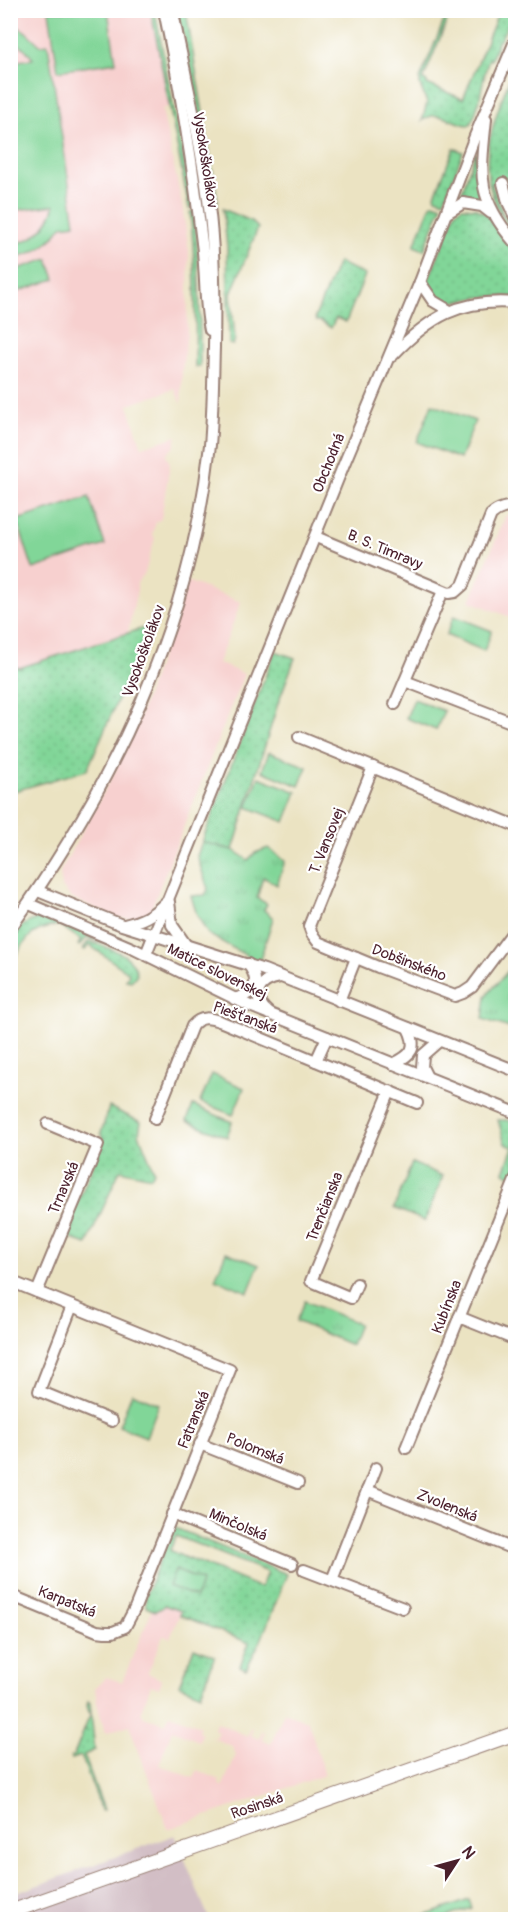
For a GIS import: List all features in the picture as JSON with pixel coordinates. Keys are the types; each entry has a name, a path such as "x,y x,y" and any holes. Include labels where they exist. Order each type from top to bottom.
{"street":[{"name":"Vysokoškolákov","path":"164,10 188,136 203,246 207,315 213,351"},
{"name":"Vysokoškolákov","path":"10,929 38,891 80,824 118,755 144,697 174,616 193,544 205,482 213,407 215,305 209,207 173,10"},
{"name":"Obchodná","path":"146,954 420,282 516,39"},
{"path":"488,107 481,176 493,214"},
{"path":"503,183 516,219"},
{"path":"447,213 463,203 482,206 493,214 516,244"},
{"path":"420,282 433,301 450,311"},
{"path":"386,362 419,330 450,311 476,303 516,303"},
{"path":"395,704 443,591 455,592 461,588 494,512 511,507 516,508"},
{"name":"B. S. Timravy","path":"316,537 443,591"},
{"path":"405,681 516,724"},
{"path":"299,737 516,826"},
{"name":"T. Vansovej","path":"309,926 373,767"},
{"name":"Matice slovenskej","path":"38,891 122,925 248,964 516,1071"},
{"name":"Obchodná","path":"122,925 139,922 149,917 169,898"},
{"path":"169,898 172,925 186,945"},
{"name":"Matice slovenskej","path":"29,904 107,936 271,1015 516,1113"},
{"name":"Dobšinského","path":"309,926 318,942 454,996 472,987 516,928"},
{"path":"339,1001 356,958"},
{"path":"234,999 251,993 255,987 254,972 248,964"},
{"path":"271,1015 260,1003 259,991 261,985 266,981 280,977"},
{"name":"Piešťanská","path":"155,1119 192,1026 203,1018 222,1022 417,1103"},
{"path":"393,1064 406,1058 412,1050 414,1040 408,1028"},
{"path":"316,1061 327,1037"},
{"path":"427,1077 422,1067 423,1055 439,1041"},
{"name":"Trenčianska","path":"357,1284 351,1298 311,1281 390,1091"},
{"name":"Trnavská","path":"37,1292 98,1145 48,1124"},
{"name":"Kubínska","path":"406,1448 516,1178"},
{"name":"Fatranská","path":"10,1281 230,1370 130,1620 125,1627 113,1632"},
{"path":"72,1306 39,1391 112,1421"},
{"path":"459,1317 516,1340"},
{"name":"Polomská","path":"200,1444 298,1483"},
{"path":"332,1580 376,1468"},
{"name":"Zvolenská","path":"367,1490 516,1550"},
{"name":"Minčolská","path":"172,1514 292,1564"},
{"path":"304,1570 404,1608"},
{"name":"Karpatská","path":"10,1595 97,1630 113,1632"},
{"name":"Rosinská","path":"10,1912 516,1733"}],"shaded area":[{"path":"11,11 153,11 172,106 162,109 182,204 189,251 187,334 182,371 181,404 175,389 128,405 142,447 177,436 174,447 166,454 170,464 161,519 156,522 152,534 155,538 145,573 137,583 128,632 11,790"},
{"path":"506,515 515,517 515,619 470,601"},
{"path":"187,581 241,602 218,663 244,674 150,912 133,919 118,918 71,898 62,887 60,872 115,771 138,720"},
{"path":"164,1605 181,1611 170,1638 163,1636 148,1673 162,1680 159,1688 151,1685 141,1711 144,1716 165,1724 170,1714 200,1726 198,1731 202,1733 199,1741 172,1730 159,1765 194,1778 197,1770 220,1780 219,1784 222,1787 236,1755 232,1746 210,1737 216,1738 218,1732 214,1729 216,1722 247,1736 252,1727 250,1735 259,1739 262,1731 264,1732 262,1740 271,1744 284,1712 308,1721 325,1775 168,1829 129,1725 105,1733 95,1688 106,1677 122,1682 152,1610 162,1608"},
{"path":"175,1835 209,1919 11,1920 11,1895"}],"green space":[{"path":"49,11 108,11 116,62 58,71"},
{"path":"151,11 155,11 193,207 189,208"},
{"path":"176,11 186,11 218,203 216,203 212,177 209,177 185,40"},
{"path":"448,11 451,11 423,80 427,84 463,99 497,16 491,13 492,11 515,11 491,60 489,59 477,109 470,125 440,116 428,117 422,121 427,103 420,79"},
{"path":"11,23 25,31 40,45 48,44 75,224 62,226 40,248 27,254 11,257 11,244 27,240 39,232 49,220 55,205 11,211 11,62 33,59 11,38"},
{"path":"515,64 515,187 513,179 492,184 503,214 515,230 515,236 500,214 491,193 488,152 498,110"},
{"path":"454,148 463,152 444,201 436,198 435,195"},
{"path":"475,153 476,180 482,203 459,200"},
{"path":"434,203 442,206 424,250 414,246 431,205"},
{"path":"462,207 475,208 485,213 515,253 515,297 486,297 450,302 442,301 431,291 428,281 456,211"},
{"path":"223,209 251,221 258,228 231,294 235,339 233,345 229,344 227,247"},
{"path":"194,211 199,269 200,327 200,366 195,367 195,289 190,212"},
{"path":"48,259 55,279 11,294 11,271"},
{"path":"338,262 365,275 346,322 336,318 331,328 316,321 315,317"},
{"path":"432,404 475,421 460,459 417,442"},
{"path":"89,497 105,545 33,569 17,520"},
{"path":"454,616 492,631 484,651 446,635"},
{"path":"150,626 87,770 11,792 11,666 19,668"},
{"path":"275,651 295,658 278,703 233,850 202,842"},
{"path":"414,699 444,711 436,730 406,718"},
{"path":"269,752 307,767 299,786 262,771"},
{"path":"259,777 297,792 285,822 247,807"},
{"path":"202,842 233,850 248,860 255,853 268,848 285,861 277,885 263,877 257,898 267,904 264,910 273,918 259,963 208,934 197,915 191,896 205,895 208,889 197,856"},
{"path":"39,918 51,919 102,942 87,938 79,946 81,940 59,925 49,927 29,937 11,963 15,934 30,921"},
{"path":"88,942 126,957 135,967 137,975 131,981 126,980 129,973 89,945 85,950 83,949"},
{"path":"515,963 515,1030 483,1019 486,996"},
{"path":"212,1074 244,1088 233,1115 200,1102"},
{"path":"193,1105 232,1122 227,1137 187,1121"},
{"path":"109,1107 141,1122 139,1134 154,1171 151,1177 120,1170 87,1244 63,1236 103,1142 101,1133"},
{"path":"498,1120 515,1123 516,1172 514,1177 504,1172 513,1147 505,1144"},
{"path":"412,1163 443,1176 425,1221 394,1208"},
{"path":"226,1252 259,1265 248,1292 215,1279"},
{"path":"305,1301 359,1324 351,1345 296,1321"},
{"path":"132,1393 159,1404 146,1437 119,1426"},
{"path":"173,1527 287,1574 262,1638 246,1669 240,1666 249,1643 180,1615 181,1611 164,1605 155,1611 146,1607 145,1597","holes":["176,1536 267,1572 261,1587 256,1586 170,1550"]},
{"path":"175,1570 202,1581 196,1597 169,1586"},
{"path":"194,1648 215,1656 201,1694 179,1685"},
{"path":"88,1701 90,1703 95,1750 84,1755 104,1810 102,1811 81,1756 72,1759 71,1757 74,1755 90,1715"},
{"path":"469,1900 472,1908 441,1919 416,1919"}]}
